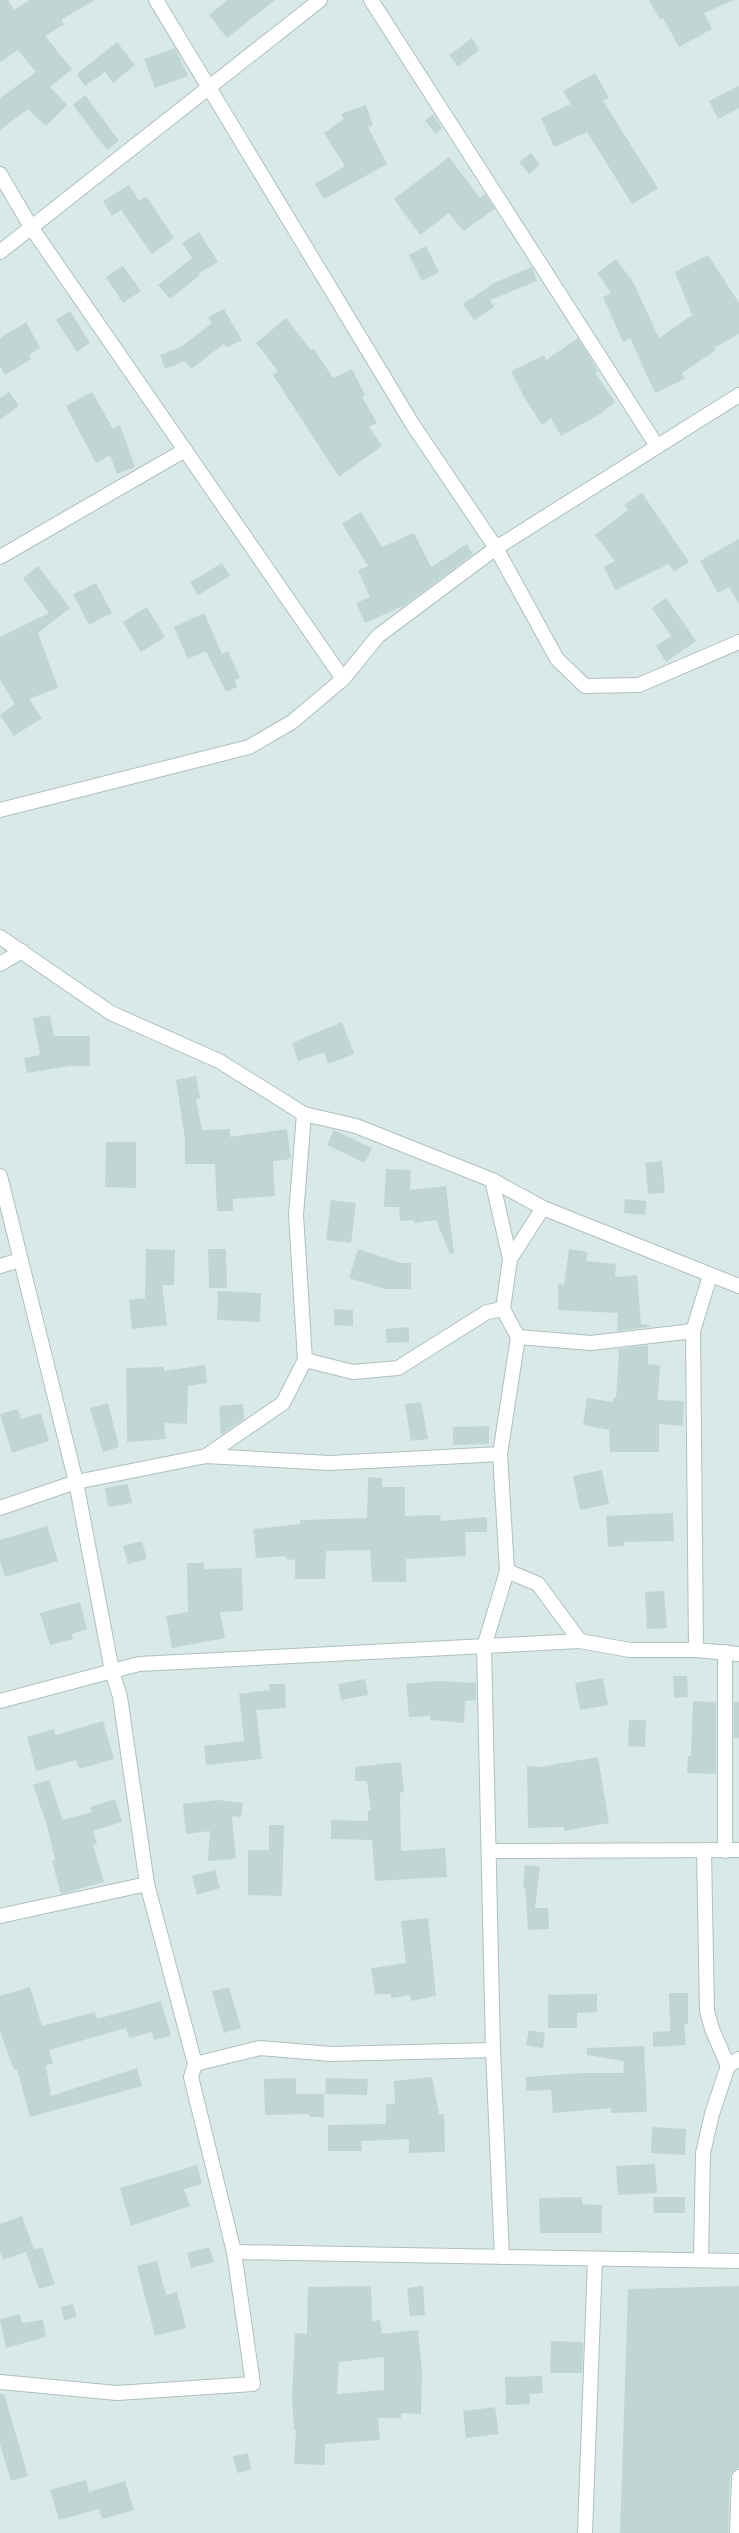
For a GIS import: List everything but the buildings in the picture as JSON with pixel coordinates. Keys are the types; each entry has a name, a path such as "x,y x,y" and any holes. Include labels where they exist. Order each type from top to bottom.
{"street":[{"path":"156,0 413,425 496,548 557,659 585,686 639,685 739,642"},
{"path":"0,252 320,0"},
{"path":"371,0 657,446"},
{"path":"0,174 31,227 342,679"},
{"path":"0,810 249,747 292,722 342,679 378,636 496,548 739,395"},
{"path":"0,557 185,450"},
{"path":"0,937 112,1013 219,1061 304,1114 356,1126 492,1180 542,1208 739,1286"},
{"path":"0,964 22,951"},
{"path":"206,1456 283,1403 305,1360 296,1215 304,1114"},
{"path":"0,1176 76,1482 112,1672 120,1697 148,1884 194,2064 190,2077 234,2252 253,2384 117,2393 0,2382"},
{"path":"492,1180 510,1259 503,1309 518,1337 500,1454 507,1571 484,1647 493,2050 502,2257"},
{"path":"510,1259 542,1208"},
{"path":"0,1266 20,1260"},
{"path":"696,1650 693,1331 710,1276"},
{"path":"305,1360 353,1372 398,1368 487,1312 503,1309"},
{"path":"518,1337 591,1343 693,1331"},
{"path":"0,1508 76,1482 206,1456 330,1462 500,1454"},
{"path":"507,1571 538,1584 580,1642"},
{"path":"0,1701 139,1664 580,1642 630,1650 696,1650 739,1654"},
{"path":"489,1851 732,1850 725,1652"},
{"path":"701,2260 703,2153 712,2114 733,2062 712,2029 707,2011 704,1851"},
{"path":"0,1916 148,1884"},
{"path":"194,2064 260,2048 331,2054 493,2050"},
{"path":"234,2252 739,2261"},
{"path":"586,2533 595,2259"},
{"path":"737,2533 739,2477"}],"shaded area":[{"path":"0,0 739,0 739,2533 0,2533"}]}
